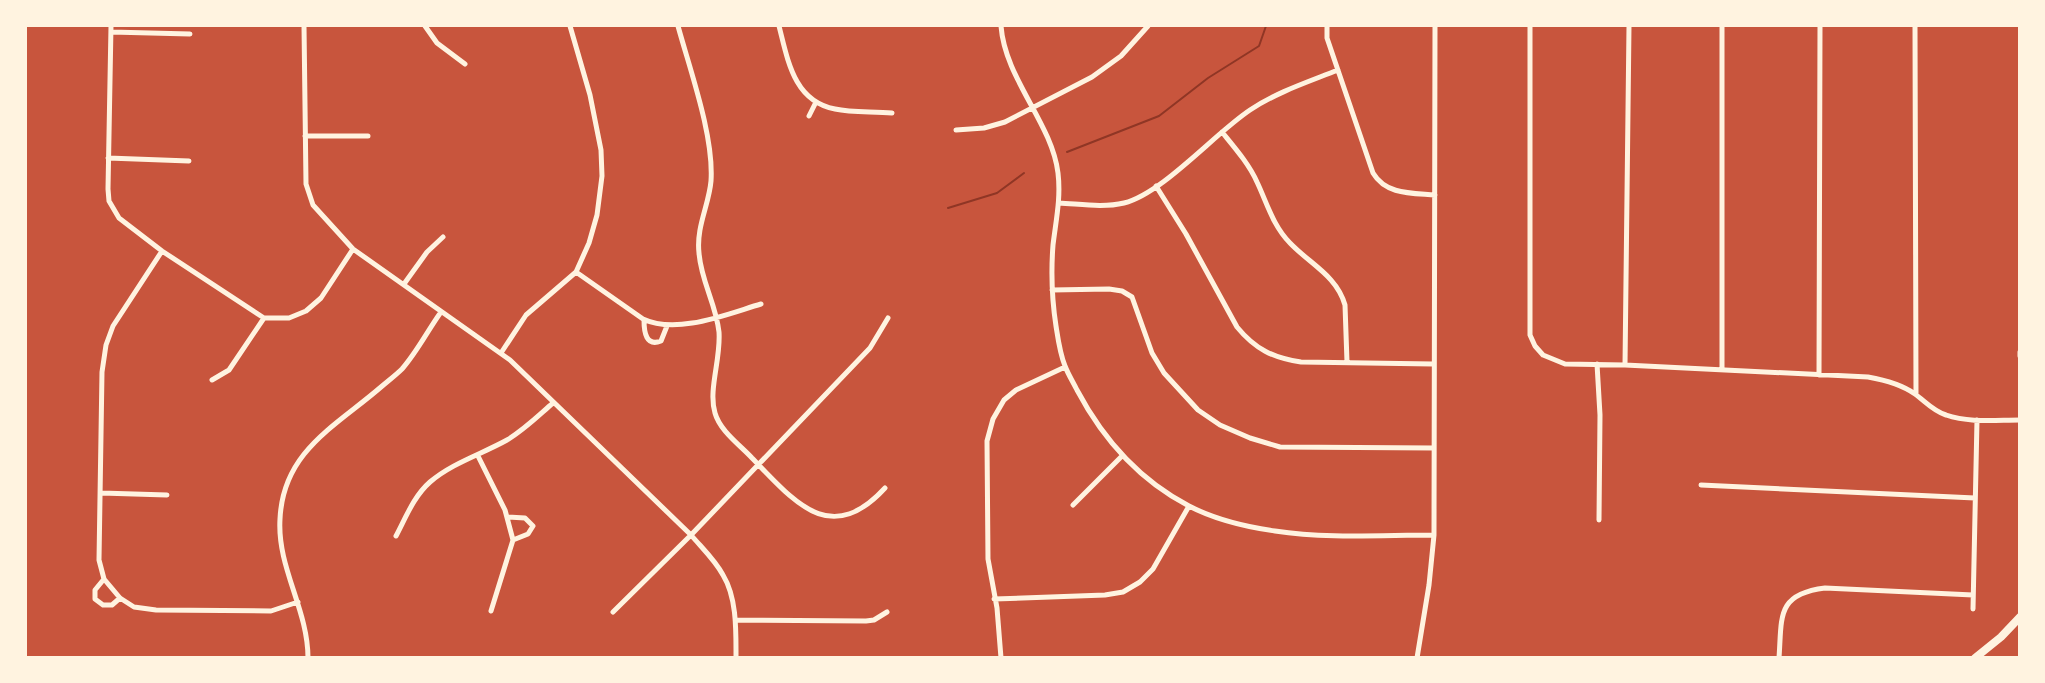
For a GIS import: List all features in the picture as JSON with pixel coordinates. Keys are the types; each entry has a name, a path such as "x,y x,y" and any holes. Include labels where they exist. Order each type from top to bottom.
{"main road":[{"path":"1975,657 2001,637 2019,617"}],"street":[{"path":"304,26 306,184 313,206 353,249 501,353 691,535 725,577 730,590 735,620 736,657"},
{"path":"425,26 437,43 465,64"},
{"path":"501,353 526,315 576,272 589,243 597,215 602,163 590,95 570,26"},
{"path":"678,26 710,148 711,183 702,218 699,252 704,282 717,316 720,345 711,398 720,424 790,496 803,507 819,514 838,516 863,509 885,488"},
{"path":"779,26 788,62 799,87 807,97 837,110 892,113"},
{"path":"1001,26 1012,67 1053,154 1058,171 1059,203 1053,245 1052,290 1056,325 1065,367 1089,413 1122,456 1157,485 1189,506 1219,518 1273,531 1298,534 1434,535"},
{"path":"956,130 984,128 1005,122 1032,108 1102,70 1121,56 1148,26"},
{"path":"1327,26 1327,38 1377,180 1401,193 1435,195"},
{"path":"1417,657 1429,585 1434,535 1435,26"},
{"path":"1530,26 1530,335 1538,349 1547,358 1564,364 1624,365 1877,379 1895,382 1944,415 1963,420 2019,420"},
{"path":"1624,365 1629,26"},
{"path":"1722,26 1722,370"},
{"path":"1819,375 1820,26"},
{"path":"1916,26 1916,394"},
{"path":"190,34 111,29 108,189 109,201 119,218 162,251 264,318 289,318 306,310 321,298 353,249"},
{"path":"1059,203 1112,205 1126,202 1156,186 1249,111 1279,93 1338,70"},
{"path":"809,116 816,102"},
{"path":"1222,132 1257,180 1271,216 1280,230 1290,243 1324,272 1343,296 1347,362"},
{"path":"304,136 368,136"},
{"path":"108,158 189,161"},
{"path":"1156,186 1186,234 1237,327 1264,351 1280,359 1433,364"},
{"path":"404,284 428,252 443,237"},
{"path":"162,251 113,326 106,345 102,372 99,560 104,579 120,598 134,607 156,610 271,611 298,602"},
{"path":"576,272 644,320 667,326 761,304"},
{"path":"1052,290 1109,289 1122,291 1132,297 1152,352 1164,373 1198,410 1220,425 1250,438 1280,447 1434,448"},
{"path":"308,657 302,612 282,556 279,520 290,474 301,455 322,433 402,369 441,312"},
{"path":"212,380 229,370 264,318"},
{"path":"613,612 691,535 870,348 879,337 888,318"},
{"path":"644,320 645,334 650,341 656,343 661,341 667,326"},
{"path":"1597,364 1600,415 1599,520"},
{"path":"1001,657 997,608 988,559 987,441 993,419 1005,400 1016,390 1065,367"},
{"path":"396,536 411,506 430,482 446,470 477,456 523,430 553,403"},
{"path":"1973,609 1977,420"},
{"path":"477,456 507,517 513,540 490,611"},
{"path":"1073,504 1122,456"},
{"path":"1701,485 1975,498"},
{"path":"100,493 167,495"},
{"path":"994,599 1105,595 1123,592 1140,582 1153,569 1189,506"},
{"path":"507,517 525,518 533,526 528,534 513,540"},
{"path":"104,579 95,590 95,599 103,605 112,605 120,598"},
{"path":"1779,657 1784,611 1794,597 1808,590 1825,588 1973,595"},
{"path":"735,620 866,621 874,620 887,612"}],"waterway":[{"path":"1067,152 1159,116 1208,78 1259,46 1266,26"},
{"path":"948,208 997,193 1024,173"}]}
